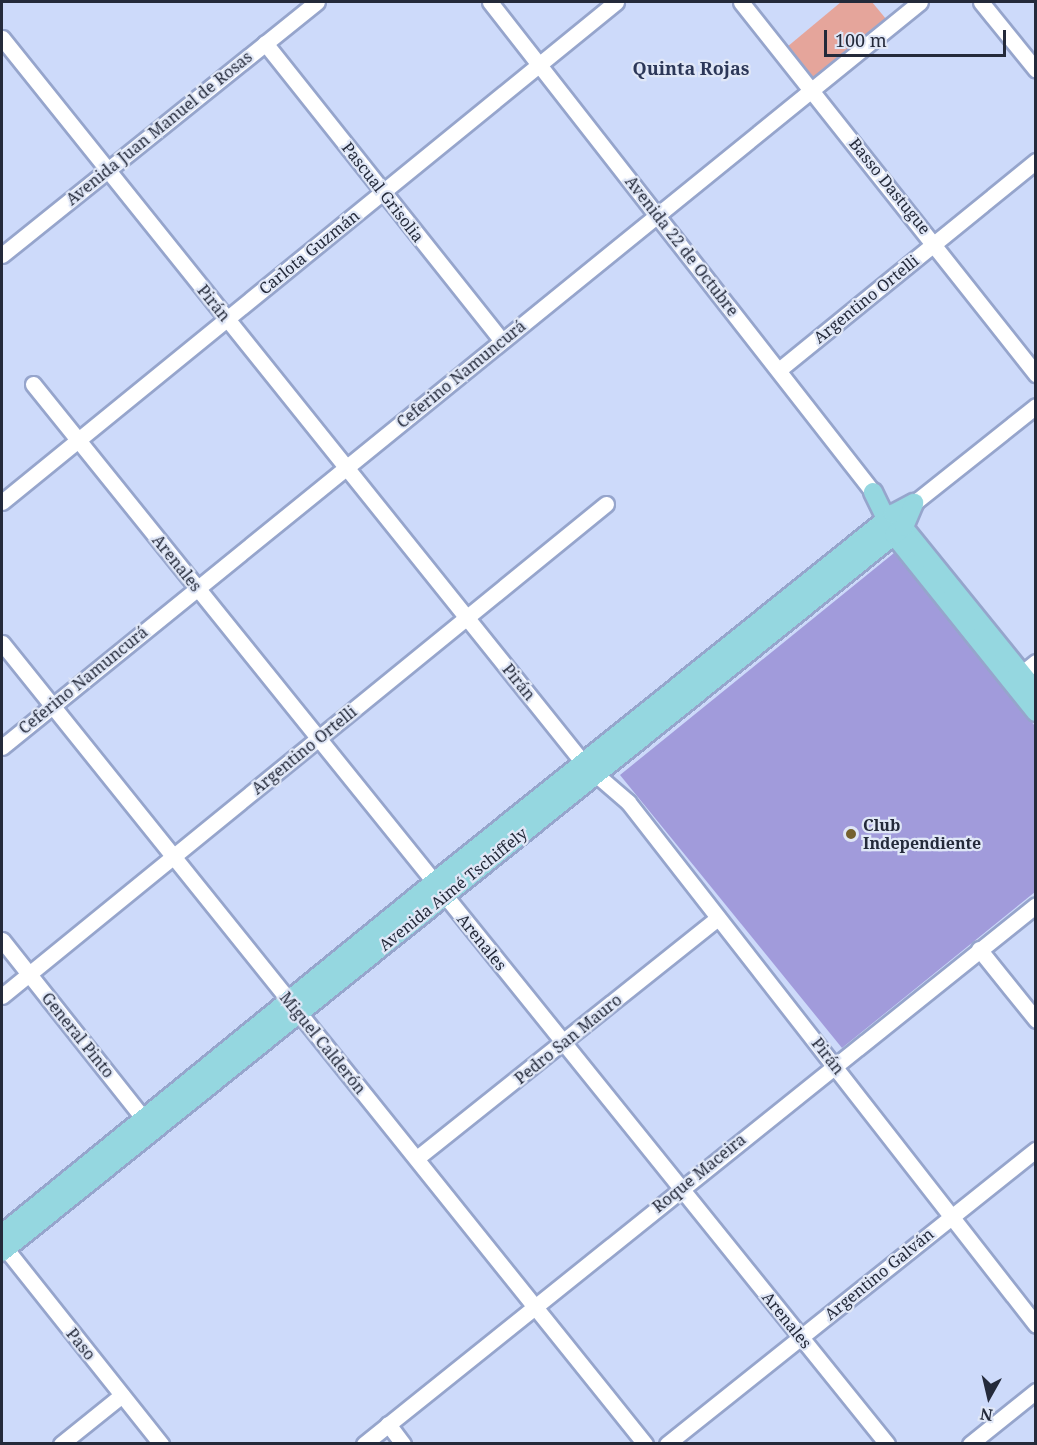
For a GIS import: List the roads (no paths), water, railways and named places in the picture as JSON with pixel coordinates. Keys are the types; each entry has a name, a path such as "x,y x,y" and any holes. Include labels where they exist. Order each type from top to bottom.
{"main road":[{"name":"Avenida 22 de Octubre","path":"873,492 894,524 1035,712"},
{"path":"894,524 914,503"},
{"name":"Avenida 22 de Octubre","path":"894,524 1028,668 1035,691"},
{"name":"Avenida Aimé Tschiffely","path":"2,1245 439,889 894,524"}],"street":[{"name":"Avenida Juan Manuel de Rosas","path":"2,255 317,2"},
{"name":"Avenida 22 de Octubre","path":"490,2 780,369 873,492"},
{"name":"Carlota Guzmán","path":"2,502 616,2"},
{"name":"Basso Dastugue","path":"741,2 935,243 1035,374"},
{"name":"Ceferino Namuncurá","path":"2,747 920,2"},
{"path":"981,2 1035,70"},
{"name":"Pirán","path":"2,38 468,619 591,769 628,802 835,1065 1035,1325"},
{"name":"Pascual Grisolia","path":"266,43 501,340"},
{"name":"Argentino Ortelli","path":"780,369 1035,161"},
{"name":"Arenales","path":"33,384 320,737 563,1044 887,1443"},
{"path":"914,503 1035,406"},
{"name":"Argentino Ortelli","path":"2,996 468,619 606,504"},
{"name":"Miguel Calderón","path":"2,643 645,1443"},
{"name":"Roque Maceira","path":"364,1443 1035,905"},
{"name":"Pedro San Mauro","path":"417,1158 563,1044 718,918"},
{"name":"General Pinto","path":"2,940 149,1125"},
{"path":"979,949 1035,1020"},
{"name":"Argentino Galván","path":"667,1443 1035,1149"},
{"name":"Paso","path":"2,1245 161,1443"},
{"path":"970,1443 1035,1390"},
{"path":"61,1443 122,1395"},
{"path":"388,1424 403,1443"}],"place":[{"name":"Club Independiente","path":"851,834"}],"district":[{"name":"Quinta Rojas","path":"691,68"}]}
